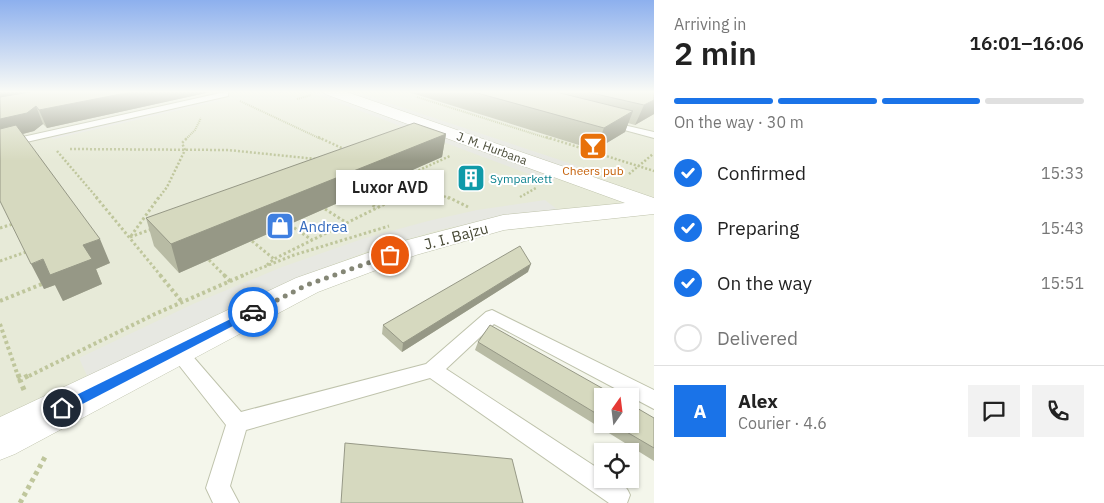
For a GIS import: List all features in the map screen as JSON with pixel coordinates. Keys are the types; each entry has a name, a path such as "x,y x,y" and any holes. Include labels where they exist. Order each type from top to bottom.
{"street":[{"name":"J. M. Hurbana","path":"385,114 654,206"},
{"name":"J. I. Bajzu","path":"0,439 307,285 406,249 503,223 654,206"}],"lane":[{"path":"0,145 135,114"},
{"path":"597,120 654,135"},
{"path":"237,423 432,370 492,316 654,400"},
{"path":"177,350 237,423"},
{"path":"432,370 618,495"},
{"path":"227,503 218,488 237,423"}],"path":[{"path":"130,237 167,187 185,150 182,143 206,114"},
{"path":"270,114 354,154"},
{"path":"471,114 654,171"},
{"path":"569,148 573,146"},
{"path":"182,302 55,148 94,151 185,150 263,152 316,159"},
{"path":"404,177 454,154"},
{"path":"396,173 503,223"},
{"path":"265,266 274,259 422,186"},
{"path":"356,196 377,208"},
{"path":"325,209 347,223"},
{"path":"0,228 13,224"},
{"path":"290,225 312,240"},
{"path":"130,237 158,226"},
{"path":"252,241 274,259"},
{"path":"0,261 26,252"},
{"path":"209,260 231,282"},
{"path":"0,301 42,284"},
{"path":"0,324 20,380"}],"shaded area":[{"path":"18,114 654,114 654,200 492,217 305,276 0,431 0,118"},
{"path":"140,114 160,114 53,139 49,135"},
{"path":"370,114 387,114 559,177 550,182"},
{"path":"406,114 423,114 578,166 570,171"},
{"path":"545,200 558,210 490,219 439,230 374,249 297,278 88,378 79,358 193,304 282,267 362,239 477,210"}],"building":[{"path":"0,114 20,114 0,119"},
{"path":"555,114 627,114 604,128"},
{"path":"414,123 446,134 171,244 146,218"},
{"path":"16,125 100,239 83,245 92,259 50,275 43,259 31,264 0,201 0,129"},
{"path":"520,246 531,264 403,343 383,325"},
{"path":"490,325 602,388 594,388 594,412 478,342"},
{"path":"639,409 654,418 654,448 628,433 639,433"},
{"path":"345,443 512,459 523,503 341,503"}],"way so far":[{"path":"253,312 307,285 390,255"}],"place":[{"name":"Cheers pub","path":"593,146"},
{"name":"Symparkett","path":"471,178"},
{"name":"Andrea","path":"280,226"},
{"name":"Luxor AVD","path":"390,255"}],"route":[{"path":"62,408 253,312"}]}
